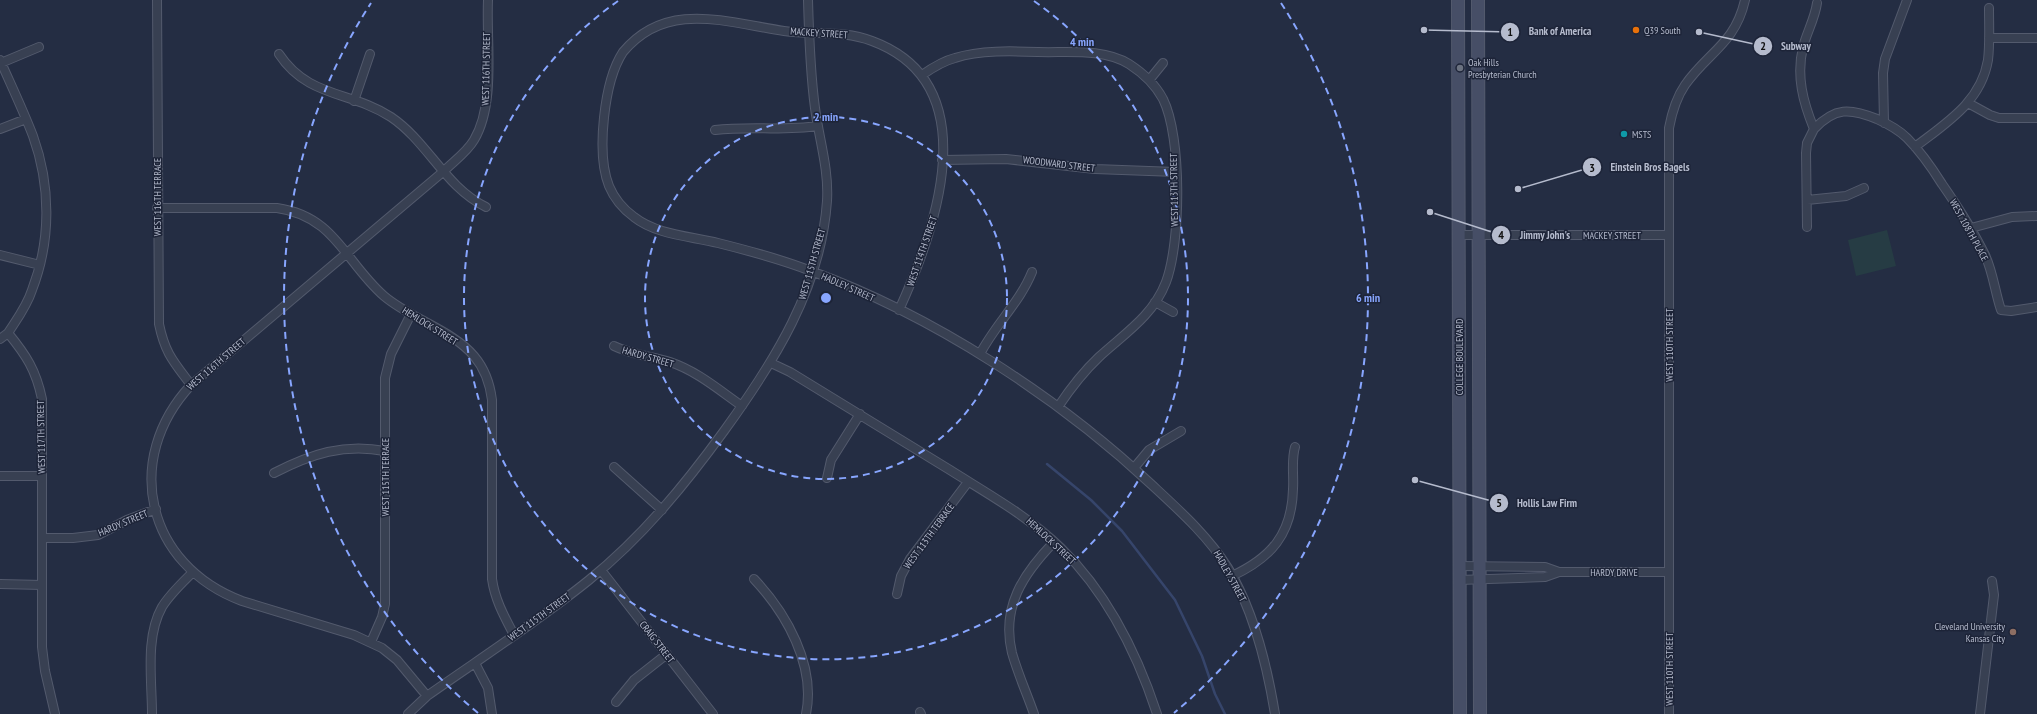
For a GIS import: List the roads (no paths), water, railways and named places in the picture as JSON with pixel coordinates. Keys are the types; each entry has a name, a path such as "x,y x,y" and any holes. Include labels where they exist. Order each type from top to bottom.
{"main road":[{"name":"COLLEGE BOULEVARD","path":"1458,0 1460,235 1460,714"},
{"name":"COLLEGE BOULEVARD","path":"1478,0 1480,714"}],"street":[{"name":"WEST 116TH TERRACE","path":"157,0 157,208 159,324 163,344 168,354 191,385"},
{"name":"WEST 116TH STREET","path":"427,696 397,660 382,648 371,642 354,634 225,595 202,580 193,572 172,547 163,532 156,509 152,482 154,450 162,426 170,409 191,385 444,170 470,146 483,120 487,92 488,0"},
{"name":"WEST 115TH STREET","path":"408,714 427,696 570,595 601,570 635,539 662,510 703,460 742,406 771,362 798,311 812,271 824,220 826,201 826,172 810,74 808,0"},
{"name":"WEST 110TH STREET","path":"1669,714 1668,138 1672,112 1681,92 1690,78 1733,32 1745,0"},
{"path":"1884,122 1883,73 1885,59 1908,0"},
{"path":"1807,227 1806,153 1807,143 1814,129 1802,94 1801,66 1803,49 1817,3"},
{"path":"1915,147 1968,103 1980,86 1985,72 1989,38 1989,8"},
{"name":"MACKEY STREET","path":"605,114 612,77 622,53 637,34 656,21 678,13 700,12 780,30 844,34 872,41 903,57 922,75"},
{"path":"1989,38 2037,38"},
{"path":"0,339 8,333 22,312 32,291 44,246 47,209 44,179 38,154 26,119 1,62 39,47"},
{"path":"922,75 947,60 962,56 1038,52 1104,55 1128,64 1150,79 1163,63"},
{"path":"279,54 292,72 300,78 322,89 376,109 404,127 444,170 457,187 486,207"},
{"path":"354,101 370,54"},
{"name":"WEST 114TH STREET","path":"899,310 918,268 933,222 940,189 942,132 940,115 935,100 922,75"},
{"name":"WEST 113TH STREET","path":"1058,407 1082,375 1099,358 1139,324 1155,302 1165,283 1173,253 1176,214 1176,172 1172,125 1168,109 1163,98 1150,79"},
{"path":"1968,103 1990,115 1999,118 2037,118"},
{"name":"WEST 108TH PLACE","path":"1814,129 1824,118 1841,111 1861,112 1884,122 1907,138 1923,156 1970,228 1985,256 2001,310 2011,311 2037,307"},
{"name":"HADLEY STREET","path":"605,114 603,158 605,174 614,195 632,216 657,230 751,251 812,271 865,293 980,354 1058,407 1114,449 1199,530 1215,549 1232,576 1246,604 1256,633 1272,694 1275,714"},
{"path":"0,129 26,119"},
{"path":"715,130 736,128 787,130 818,126"},
{"name":"WOODWARD STREET","path":"942,160 1006,159 1095,169 1176,172"},
{"path":"1807,200 1846,196 1864,188"},
{"name":"HEMLOCK STREET","path":"157,208 277,208 288,209 315,220 325,229 383,295 411,314 446,334 474,355 488,379 492,400 492,579 498,605 514,635"},
{"path":"1970,228 2012,217 2037,216"},
{"name":"MACKEY STREET","path":"1460,235 1668,234"},
{"path":"0,255 40,265"},
{"path":"980,354 998,323 1022,294 1032,272"},
{"path":"1155,302 1173,312"},
{"name":"WEST 115TH TERRACE","path":"371,642 382,617 385,604 385,378 394,345 411,314"},
{"name":"WEST 117TH STREET","path":"8,333 26,355 38,382 42,408 43,658 55,714"},
{"name":"HARDY STREET","path":"614,346 624,352 671,362 690,370 742,406"},
{"name":"HEMLOCK STREET","path":"771,362 860,414 1018,512 1054,542 1088,579 1120,628 1138,663 1157,714"},
{"path":"827,478 831,460 860,414"},
{"path":"1134,468 1139,460 1149,450 1181,431"},
{"path":"274,473 296,461 320,453 344,448 367,447 385,451"},
{"path":"1232,576 1265,557 1283,534 1293,504 1292,466 1295,447"},
{"path":"614,467 662,510"},
{"path":"0,476 42,476"},
{"name":"WEST 113TH TERRACE","path":"896,594 901,576 910,559 968,482"},
{"name":"HARDY STREET","path":"42,538 88,537 103,532 138,515 156,509"},
{"path":"1034,714 1012,653 1010,625 1012,609 1022,581 1030,567 1054,542"},
{"name":"HARDY DRIVE","path":"1459,566 1545,567 1559,572 1669,572"},
{"name":"CRAIG STREET","path":"601,570 713,714"},
{"path":"152,714 152,647 156,621 168,598 193,572"},
{"name":"HARDY DRIVE","path":"1459,580 1545,577 1559,572"},
{"path":"754,579 783,616 801,657 808,683 806,714"},
{"path":"1980,714 1994,595 1992,581"},
{"path":"0,584 42,585"},
{"path":"616,702 634,680 667,654"},
{"path":"475,663 488,688 492,714"}],"waterway":[{"path":"1047,464 1091,500 1122,531 1175,600 1202,656 1215,694 1225,714"}],"place":[{"name":"Bank of America","path":"1424,30"},
{"name":"Q39 South","path":"1636,30"},
{"name":"Subway","path":"1699,32"},
{"name":"Oak Hills Presbyterian Church","path":"1460,68"},
{"name":"MSTS","path":"1624,134"},
{"name":"Einstein Bros Bagels","path":"1518,189"},
{"name":"Jimmy John's","path":"1430,212"},
{"name":"Hollis Law Firm","path":"1415,480"},
{"name":"Cleveland University Kansas City","path":"2013,632"}]}
